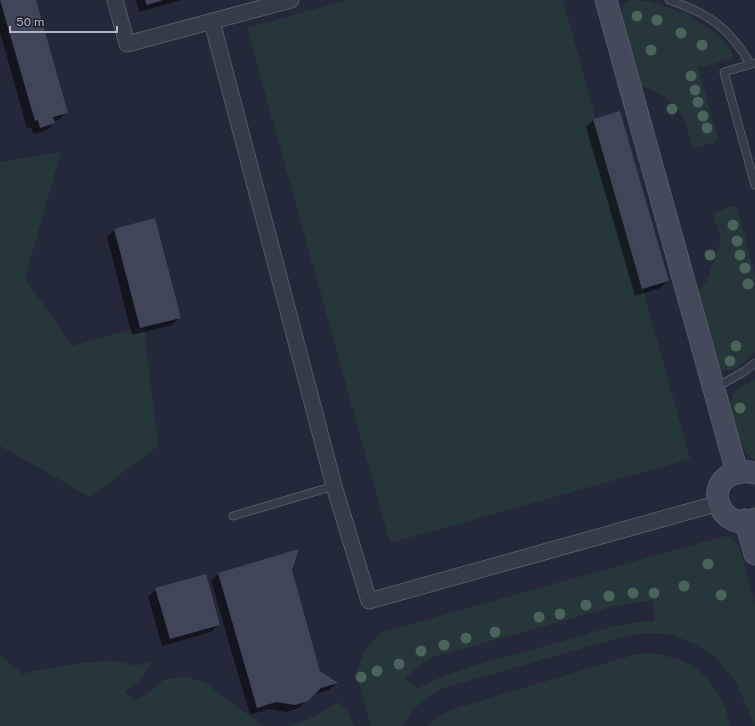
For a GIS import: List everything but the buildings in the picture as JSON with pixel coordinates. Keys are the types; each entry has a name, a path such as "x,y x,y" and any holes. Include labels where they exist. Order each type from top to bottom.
{"street":[{"path":"115,0 127,44 291,0"},
{"path":"606,0 713,389 746,473 729,474 722,481 718,489 719,503 724,513 730,518 737,521 750,520 755,554"},
{"path":"212,22 334,486 369,602 719,503"}],"lane":[{"path":"669,0 688,6 710,18 730,33 752,64 724,72 755,185"},
{"path":"713,389 745,371 755,363"},
{"path":"232,516 334,486"}],"shaded area":[{"path":"348,0 563,0 690,459 390,543 247,28"},
{"path":"631,0 649,1 686,13 721,37 733,55 730,59 698,68 718,138 715,142 693,149 686,124 677,108 664,96 640,85 621,12 624,4"},
{"path":"61,152 25,278 72,346 144,326 158,446 90,497 0,446 0,162"},
{"path":"737,206 755,277 755,352 744,363 736,368 721,371 717,365 698,293 708,278 721,240 713,213 729,207"},
{"path":"755,379 755,460 748,455 739,441 729,407 735,391"},
{"path":"725,536 731,537 739,546 755,603 755,726 736,682 714,656 693,643 672,635 648,633 629,635 443,688 414,708 402,726 371,726 356,673 363,654 379,633","holes":["653,600 655,621 612,627 478,664 431,681 417,689 405,678 430,658 619,605"]},
{"path":"647,653 679,659 700,672 708,680 720,697 728,716 730,726 427,726 436,718 450,710 633,655"},
{"path":"0,657 3,657 22,674 89,662 118,661 131,665 139,665 152,660 143,677 125,693 135,700 149,693 163,680 184,676 204,682 264,726 0,726"},
{"path":"338,702 347,710 354,726 288,726 309,719"}]}
